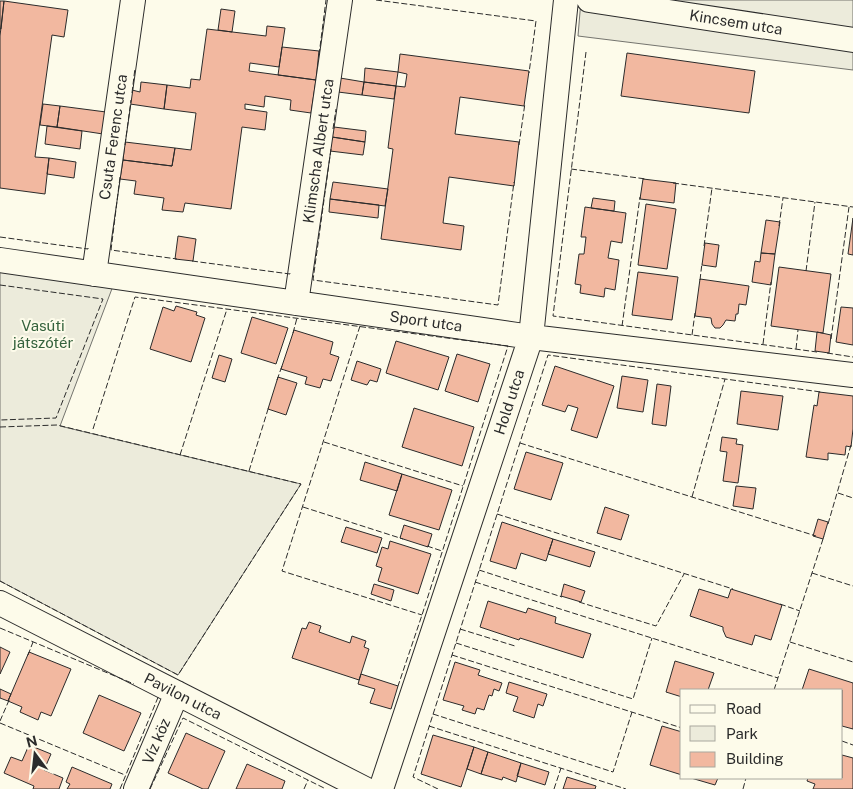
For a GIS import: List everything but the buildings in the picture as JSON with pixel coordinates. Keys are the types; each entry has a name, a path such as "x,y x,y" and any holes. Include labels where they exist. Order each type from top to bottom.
{"street":[{"name":"Csuta Ferenc utca","path":"94,274 133,0"},
{"name":"Klimscha Albert utca","path":"296,303 340,0"},
{"name":"Hold utca","path":"381,789 531,337 566,0"},
{"name":"Kincsem utca","path":"589,0 853,40"},
{"name":"Sport utca","path":"0,260 531,337 853,375"},
{"name":"Pavilon utca","path":"0,603 365,789"},
{"name":"Víz köz","path":"136,789 177,694"}],"green space":[{"path":"581,0 853,0 853,70 578,36"},
{"name":"Vasúti játszótér","path":"0,271 113,286 60,426 301,484 178,675 0,581"}],"fence":[{"path":"319,55 326,0"},
{"path":"376,0 536,21 529,73"},
{"path":"586,52 553,316 817,352"},
{"path":"132,93 135,68"},
{"path":"125,145 131,100"},
{"path":"519,145 525,103"},
{"path":"333,129 336,109"},
{"path":"331,149 313,280 498,305 514,182"},
{"path":"571,169 646,179"},
{"path":"120,177 111,250 177,259"},
{"path":"673,183 853,207"},
{"path":"704,246 712,188"},
{"path":"622,326 640,197"},
{"path":"779,226 783,198"},
{"path":"806,271 815,202"},
{"path":"831,339 849,207"},
{"path":"0,237 88,248"},
{"path":"192,261 290,273"},
{"path":"700,280 702,263"},
{"path":"763,344 771,282"},
{"path":"0,285 103,299 56,418 0,420"},
{"path":"93,429 135,297 508,346 398,686"},
{"path":"180,455 227,309"},
{"path":"692,335 695,313"},
{"path":"293,333 297,318"},
{"path":"360,326 282,571 422,615"},
{"path":"796,349 798,330"},
{"path":"827,353 853,357"},
{"path":"438,789 413,777 548,355 821,392"},
{"path":"277,380 282,366"},
{"path":"692,497 725,379"},
{"path":"249,471 269,406"},
{"path":"0,427 57,425 301,484 178,675 0,581"},
{"path":"324,442 463,486"},
{"path":"520,443 816,536"},
{"path":"828,524 851,445"},
{"path":"838,493 853,498"},
{"path":"303,507 403,539"},
{"path":"497,514 733,589"},
{"path":"774,689 824,536"},
{"path":"427,546 442,551"},
{"path":"479,570 562,597"},
{"path":"812,573 853,586"},
{"path":"579,602 656,626 684,574"},
{"path":"475,582 778,678"},
{"path":"780,604 800,611"},
{"path":"0,628 134,684"},
{"path":"460,629 515,646"},
{"path":"456,643 633,699 652,638"},
{"path":"28,655 33,642"},
{"path":"790,642 853,662"},
{"path":"452,655 680,727"},
{"path":"120,789 159,695"},
{"path":"0,721 10,698"},
{"path":"433,714 613,772 632,712"},
{"path":"150,789 183,718 326,789"},
{"path":"0,723 125,775"},
{"path":"429,726 626,789"},
{"path":"843,741 853,745"},
{"path":"554,789 561,768"},
{"path":"743,789 746,779"},
{"path":"304,789 308,780"}]}
